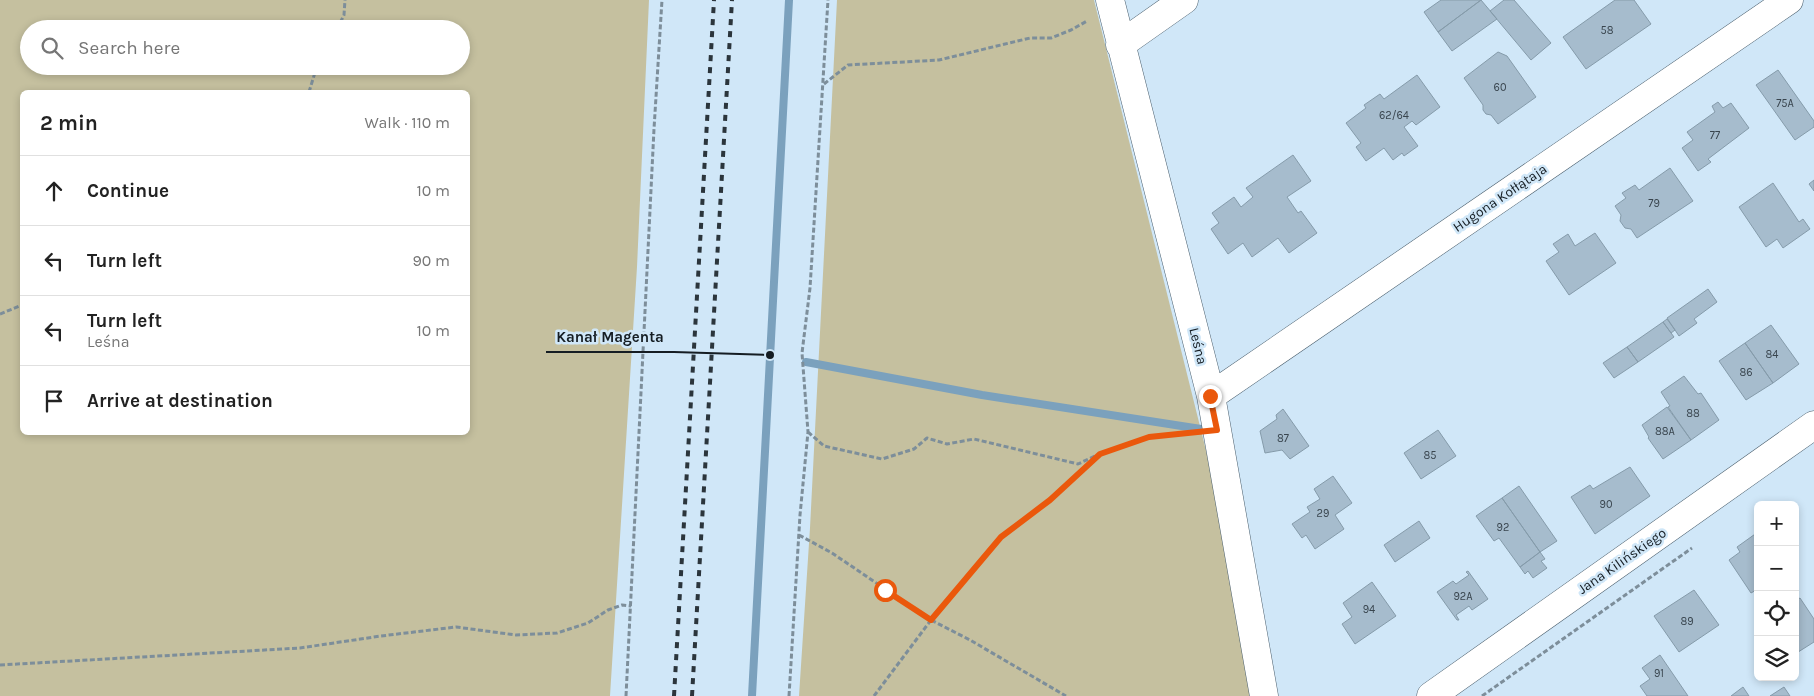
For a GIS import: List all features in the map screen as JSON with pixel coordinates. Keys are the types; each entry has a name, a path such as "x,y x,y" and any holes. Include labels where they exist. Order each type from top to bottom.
{"street":[{"path":"1120,45 1184,0"},
{"name":"Hugona Kołłątaja","path":"1210,396 1789,0"},
{"name":"Leśna","path":"1111,4 1210,396 1264,696"},
{"name":"Jana Kilińskiego","path":"1431,696 1814,425"}],"path":[{"path":"342,20 344,15 345,0"},
{"path":"626,696 662,0"},
{"path":"789,696 799,535 808,432 802,353 810,288 828,0"},
{"path":"824,85 848,65 939,60 1030,38 1051,38 1071,30 1111,4"},
{"path":"310,90 314,75"},
{"path":"0,314 20,306"},
{"path":"808,432 824,446 882,459 914,449 927,438 947,444 974,439 1078,464 1100,454 1149,437 1217,430"},
{"path":"874,696 931,620 1001,537 1050,500 1100,454"},
{"path":"799,535 832,553 931,620 1066,696"},
{"path":"0,665 300,648 456,627 516,634 557,633 588,623 622,605 631,606"}],"shaded area":[{"path":"0,0 649,0 637,267 610,696 0,696"},
{"path":"837,0 1094,0 1234,563 1252,696 799,696 810,528"}],"building":[{"path":"1441,0 1481,0 1438,32 1424,12"},
{"path":"1481,0 1497,19 1452,51 1438,32"},
{"path":"1504,0 1514,0 1551,43 1531,60 1490,11"},
{"path":"1615,0 1634,0 1651,24 1586,69 1563,37"},
{"path":"1498,52 1507,56 1536,97 1498,124 1491,115 1486,114 1483,110 1483,105 1464,78"},
{"path":"1778,70 1814,121 1814,127 1795,140 1756,85"},
{"path":"1417,75 1440,107 1416,125 1412,121 1404,127 1418,146 1404,156 1402,153 1393,160 1384,148 1366,161 1356,147 1361,143 1346,123 1366,108 1364,105 1380,94 1384,99"},
{"path":"1718,102 1723,108 1731,103 1749,128 1708,159 1711,162 1698,171 1682,148 1693,140 1687,132 1715,112 1712,106"},
{"path":"1293,155 1311,181 1287,197 1298,213 1301,211 1317,233 1289,253 1278,238 1252,257 1243,243 1228,254 1211,229 1219,223 1212,213 1234,197 1241,207 1253,197 1246,188"},
{"path":"1670,168 1693,201 1637,238 1631,229 1625,228 1620,221 1621,215 1615,206 1626,198 1622,193 1635,185 1639,190"},
{"path":"1814,180 1814,191 1809,184"},
{"path":"1773,183 1799,222 1803,219 1810,229 1783,248 1777,239 1766,247 1739,207"},
{"path":"1595,233 1616,263 1569,295 1546,261 1559,252 1553,244 1568,234 1575,246"},
{"path":"1708,289 1717,302 1694,319 1697,323 1679,336 1667,318"},
{"path":"1667,319 1675,330 1671,333 1663,322"},
{"path":"1663,322 1674,337 1638,362 1627,347"},
{"path":"1771,325 1799,364 1773,383 1745,343"},
{"path":"1745,343 1773,383 1746,400 1719,361"},
{"path":"1627,347 1638,362 1614,378 1603,363"},
{"path":"1684,376 1698,394 1701,393 1719,420 1691,440 1668,407 1670,406 1661,392"},
{"path":"1667,407 1691,440 1663,459 1648,438 1642,425"},
{"path":"1283,409 1309,446 1290,459 1282,450 1265,453 1260,431 1277,419 1276,415"},
{"path":"1438,430 1456,456 1421,479 1404,453"},
{"path":"1630,467 1650,496 1595,534 1571,497 1590,485 1593,489"},
{"path":"1333,476 1352,503 1335,515 1344,529 1315,549 1306,535 1302,538 1292,524 1310,512 1307,507 1320,499 1314,489"},
{"path":"1519,486 1557,541 1540,552 1502,498"},
{"path":"1502,498 1540,552 1520,567 1499,538 1494,541 1476,516"},
{"path":"1419,521 1430,538 1395,562 1384,545"},
{"path":"1754,535 1754,591 1751,593 1729,560 1740,552 1737,547"},
{"path":"1540,552 1545,559 1541,561 1547,568 1533,578 1528,571 1525,574 1520,567"},
{"path":"1468,571 1488,599 1472,610 1469,606 1456,615 1459,620 1457,620 1437,592 1453,581 1456,584 1469,575 1466,572"},
{"path":"1372,582 1396,616 1355,644 1342,624 1352,617 1343,603"},
{"path":"1694,590 1719,625 1679,652 1654,616"},
{"path":"1799,599 1814,619 1814,642 1799,651 1799,636"},
{"path":"1660,655 1688,696 1647,696 1640,686 1650,679 1642,668"},
{"path":"1743,687 1749,696 1731,696"},
{"path":"1784,687 1790,696 1770,696"}],"waterway":[{"path":"752,696 789,0"},
{"path":"806,362 982,395 1201,429"}],"railway":[{"path":"674,696 714,0"},
{"path":"692,696 732,0"}],"place":[{"name":"Kanał Magenta","path":"770,355"}],"route":[{"path":"885,590 931,620 1001,537 1050,500 1100,454 1149,437 1217,430 1210,396"}]}
